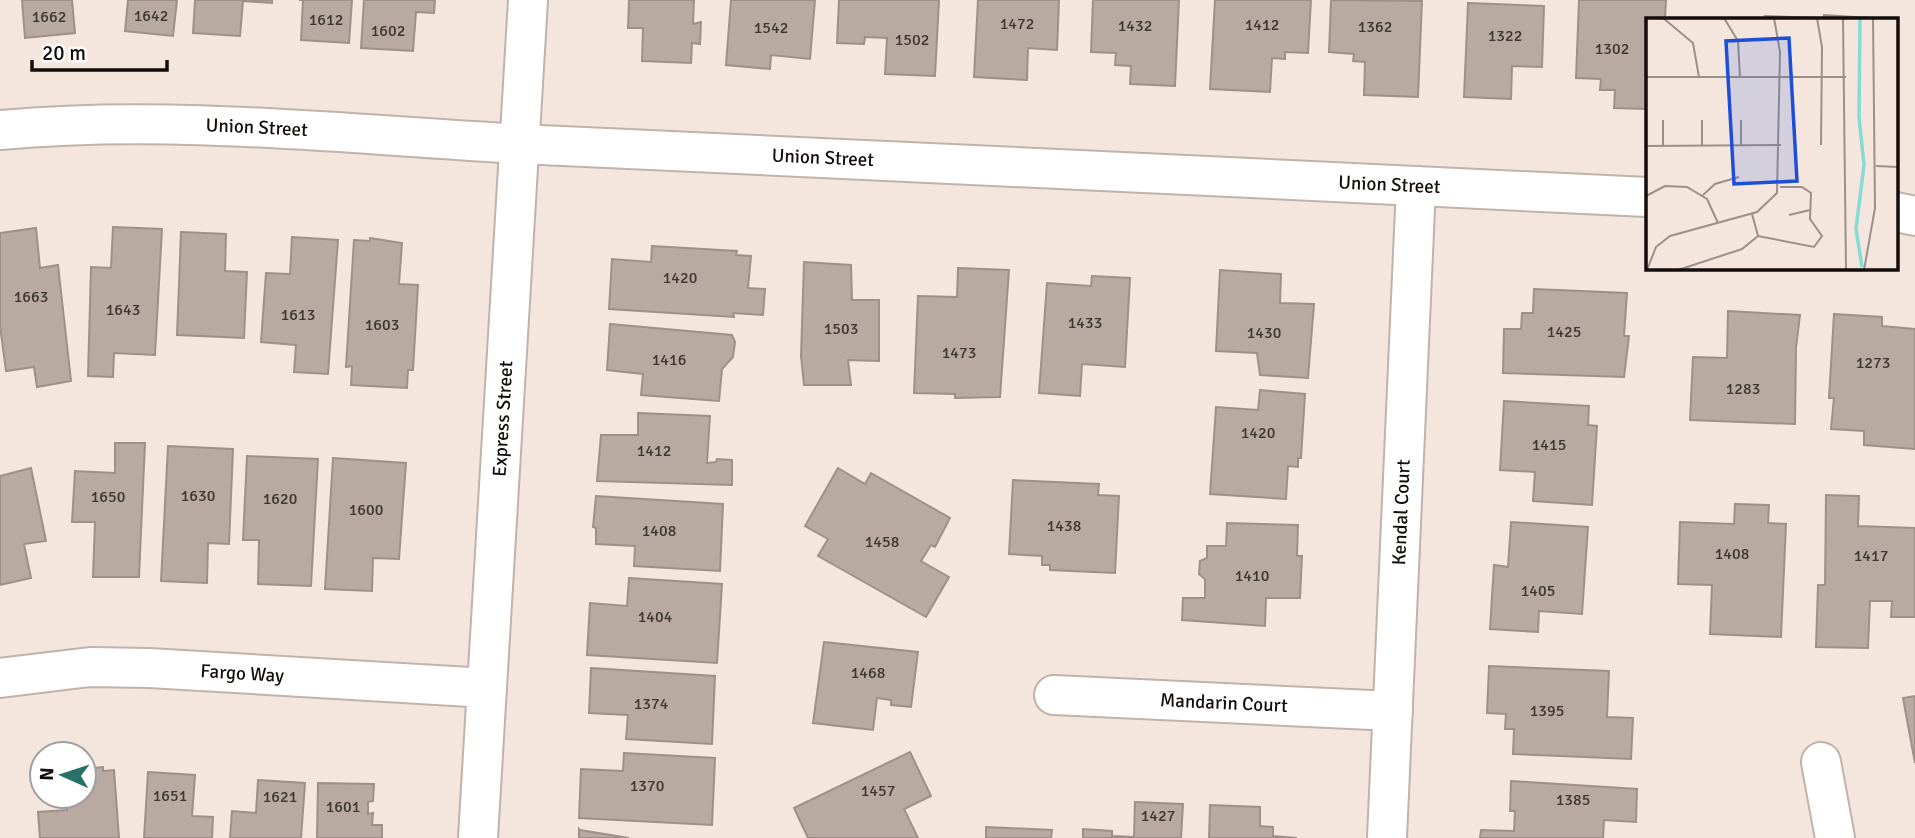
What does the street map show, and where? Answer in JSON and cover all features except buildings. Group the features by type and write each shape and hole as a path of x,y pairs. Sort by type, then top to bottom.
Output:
{"street":[{"name":"Express Street","path":"478,838 528,0"},
{"name":"Union Street","path":"0,130 78,123 181,124 519,144 1646,197"},
{"name":"Kendal Court","path":"1387,838 1416,186"},
{"name":"Fargo Way","path":"0,678 90,667 149,668 487,688"},
{"name":"Mandarin Court","path":"1054,695 1393,711"},
{"path":"1821,762 1835,838"}]}
